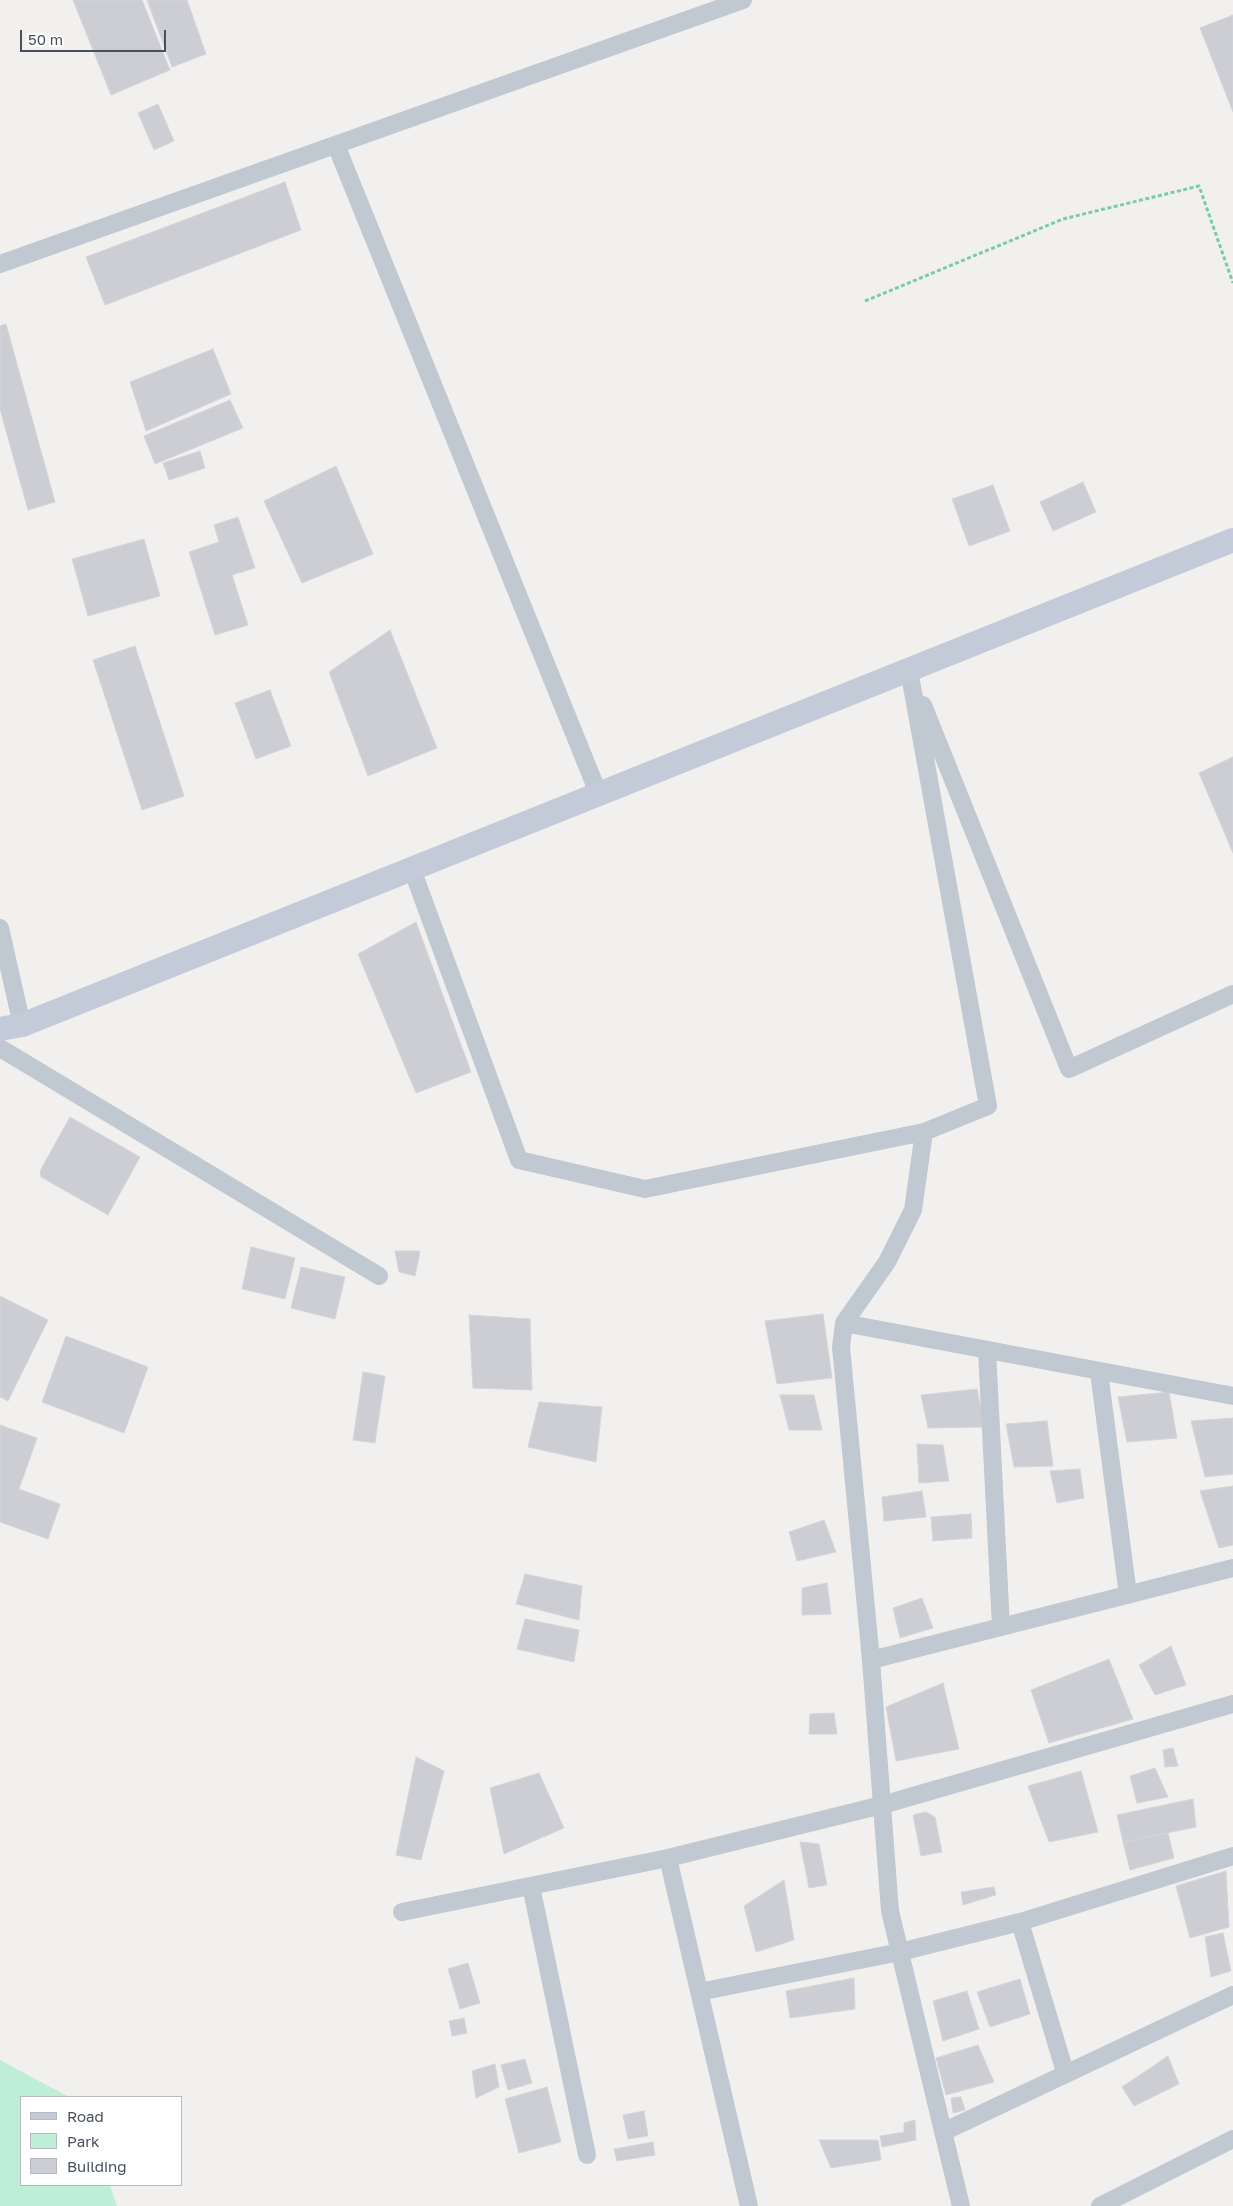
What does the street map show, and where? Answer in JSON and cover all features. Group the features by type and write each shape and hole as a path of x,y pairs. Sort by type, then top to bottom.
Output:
{"main road":[{"path":"11,1027 412,870 1233,540"}],"street":[{"path":"0,264 743,0"},
{"path":"336,145 599,795"},
{"path":"909,670 1068,1069 1233,994"},
{"path":"412,870 519,1160 644,1189 924,1132 988,1106 909,670"},
{"path":"0,928 11,1027"},
{"path":"0,1048 379,1276"},
{"path":"924,1132 913,1210 888,1262 844,1323 841,1347 871,1660 890,1911 961,2206"},
{"path":"844,1323 1233,1396"},
{"path":"987,1351 1001,1627"},
{"path":"1099,1372 1128,1595"},
{"path":"871,1660 1233,1568"},
{"path":"402,1912 668,1858 882,1805 1233,1704"},
{"path":"699,1992 900,1952 1020,1922 1233,1856"},
{"path":"668,1858 750,2206"},
{"path":"531,1886 587,2154"},
{"path":"1020,1922 1066,2072"},
{"path":"943,2132 1054,2080 1066,2072 1233,1995"},
{"path":"1100,2206 1233,2140"}],"path":[{"path":"865,301 1064,219 1199,186 1233,283"}],"green space":[{"path":"0,2060 67,2096 20,2096 20,2186 110,2186 117,2206 0,2206"}],"building":[{"path":"73,0 142,0 170,70 111,95"},
{"path":"147,0 187,0 206,54 172,67"},
{"path":"1233,15 1233,112 1200,28"},
{"path":"158,104 174,141 154,150 138,113"},
{"path":"285,182 301,230 105,305 86,257"},
{"path":"6,324 55,502 28,510 0,409 0,326"},
{"path":"213,349 231,394 146,431 130,382"},
{"path":"230,400 243,428 155,464 144,436"},
{"path":"200,451 205,468 169,480 163,463"},
{"path":"336,466 373,554 302,583 264,501"},
{"path":"1083,482 1096,512 1053,531 1040,502"},
{"path":"993,485 1010,531 969,546 952,499"},
{"path":"238,517 255,568 232,575 248,625 215,635 189,552 219,542 214,525"},
{"path":"144,539 160,596 88,616 72,559"},
{"path":"390,630 437,748 368,776 329,672"},
{"path":"135,646 184,796 142,810 93,660"},
{"path":"270,690 291,746 256,759 235,703"},
{"path":"1233,757 1233,853 1199,773"},
{"path":"416,922 471,1072 416,1093 358,954"},
{"path":"70,1117 140,1157 108,1215 41,1177 40,1171"},
{"path":"251,1247 295,1258 285,1299 242,1289"},
{"path":"395,1251 420,1251 415,1276 399,1272"},
{"path":"301,1267 345,1277 335,1319 291,1308"},
{"path":"0,1296 48,1320 8,1401 0,1397"},
{"path":"823,1314 832,1378 777,1384 765,1321"},
{"path":"469,1315 530,1319 532,1390 473,1388"},
{"path":"66,1336 148,1367 124,1433 42,1402"},
{"path":"363,1372 385,1376 375,1443 353,1440"},
{"path":"977,1389 985,1427 928,1428 921,1395"},
{"path":"1169,1392 1177,1438 1127,1442 1118,1397"},
{"path":"780,1395 814,1395 822,1430 789,1430"},
{"path":"539,1402 602,1407 596,1462 528,1447"},
{"path":"1233,1418 1233,1474 1205,1477 1191,1421"},
{"path":"1047,1421 1053,1466 1014,1467 1006,1424"},
{"path":"0,1425 37,1438 19,1489 60,1504 48,1539 0,1522"},
{"path":"917,1444 943,1445 949,1481 919,1483"},
{"path":"1080,1469 1084,1498 1057,1503 1050,1471"},
{"path":"1233,1486 1233,1545 1219,1548 1200,1491"},
{"path":"922,1491 926,1517 884,1521 882,1497"},
{"path":"971,1514 972,1538 933,1541 931,1517"},
{"path":"824,1520 836,1552 797,1561 789,1532"},
{"path":"525,1574 582,1586 579,1620 516,1604"},
{"path":"827,1583 831,1614 802,1615 802,1588"},
{"path":"922,1598 933,1628 900,1638 893,1608"},
{"path":"525,1619 579,1630 574,1662 517,1649"},
{"path":"1171,1646 1186,1685 1155,1695 1139,1665"},
{"path":"1109,1659 1133,1719 1049,1743 1031,1690"},
{"path":"943,1683 959,1749 896,1761 886,1707"},
{"path":"834,1713 837,1734 809,1734 810,1714"},
{"path":"1173,1748 1178,1766 1165,1767 1163,1750"},
{"path":"416,1757 444,1771 421,1860 396,1855"},
{"path":"1155,1768 1168,1797 1137,1803 1130,1776"},
{"path":"1081,1771 1098,1832 1049,1842 1028,1786"},
{"path":"539,1773 564,1828 504,1854 490,1788"},
{"path":"1193,1799 1196,1827 1123,1842 1117,1815"},
{"path":"926,1812 935,1817 942,1852 921,1856 913,1815"},
{"path":"1168,1833 1174,1858 1130,1870 1123,1842"},
{"path":"800,1842 819,1844 827,1885 809,1888"},
{"path":"1226,1871 1229,1927 1190,1938 1176,1886"},
{"path":"784,1880 794,1940 756,1952 744,1906"},
{"path":"994,1887 996,1895 963,1905 961,1892"},
{"path":"1223,1933 1231,1971 1211,1977 1205,1937"},
{"path":"468,1963 480,2003 460,2009 448,1969"},
{"path":"854,1978 855,2009 790,2018 786,1991"},
{"path":"1020,1979 1030,2014 990,2027 977,1992"},
{"path":"967,1991 979,2029 943,2041 933,2001"},
{"path":"464,2018 467,2033 452,2036 449,2021"},
{"path":"978,2045 994,2082 946,2095 936,2058"},
{"path":"1168,2056 1179,2084 1134,2106 1122,2087"},
{"path":"525,2059 532,2083 508,2090 501,2065"},
{"path":"495,2064 499,2087 476,2098 472,2071"},
{"path":"547,2087 561,2142 519,2153 505,2099"},
{"path":"961,2097 965,2110 953,2113 951,2098"},
{"path":"644,2111 648,2136 628,2139 623,2115"},
{"path":"915,2120 916,2140 882,2147 880,2136 904,2132 904,2123"},
{"path":"819,2140 878,2140 881,2160 831,2168"},
{"path":"653,2142 655,2155 617,2161 614,2149"}]}
